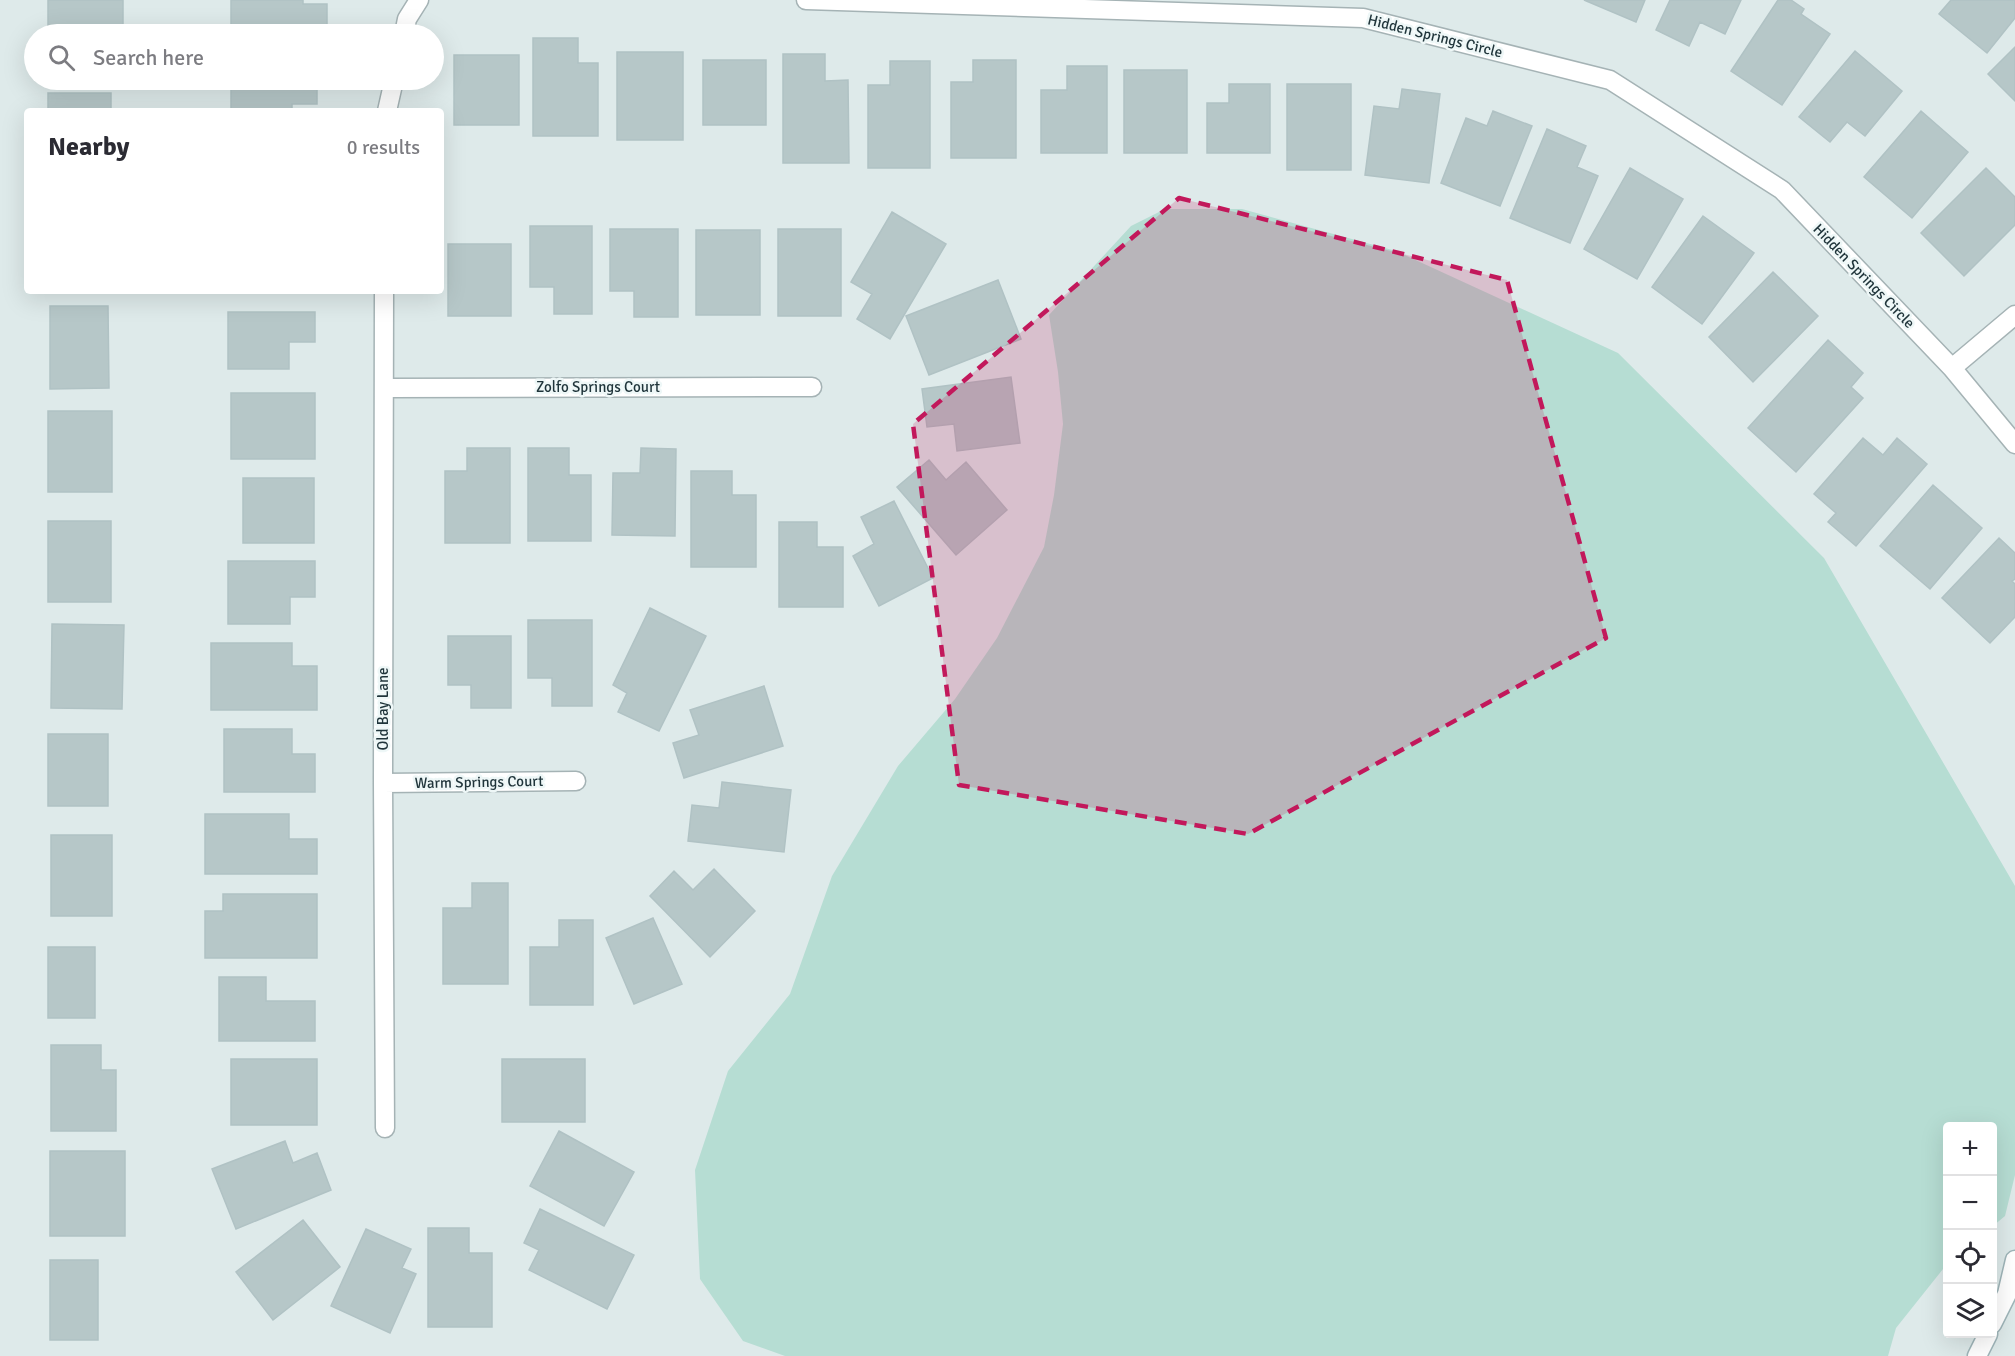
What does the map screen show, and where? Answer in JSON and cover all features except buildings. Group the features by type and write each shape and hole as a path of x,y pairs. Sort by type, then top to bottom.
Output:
{"street":[{"path":"406,24 419,0"},
{"name":"Hidden Springs Circle","path":"806,0 1363,18 1610,80 1782,190 1952,368 2015,444"},
{"path":"388,108 392,90"},
{"name":"Old Bay Lane","path":"384,294 385,1128"},
{"path":"1952,368 2015,315"},
{"name":"Zolfo Springs Court","path":"385,388 812,387"},
{"name":"Warm Springs Court","path":"383,783 576,781"},
{"path":"1997,1314 2007,1294 2015,1260"},
{"path":"1977,1356 1986,1338"}],"highlighted area":[{"path":"1179,198 1507,280 1606,638 1248,834 959,785 913,424"}],"green space":[{"path":"1165,209 1242,209 1396,251 1618,353 1824,558 2015,886 2015,1175 2005,1216 1997,1223 1997,1122 1943,1122 1943,1269 1896,1328 1888,1356 785,1356 743,1341 700,1279 695,1170 728,1071 790,994 832,876 898,766 955,699 997,638 1044,547 1054,495 1063,424 1049,315 1131,226"}]}
